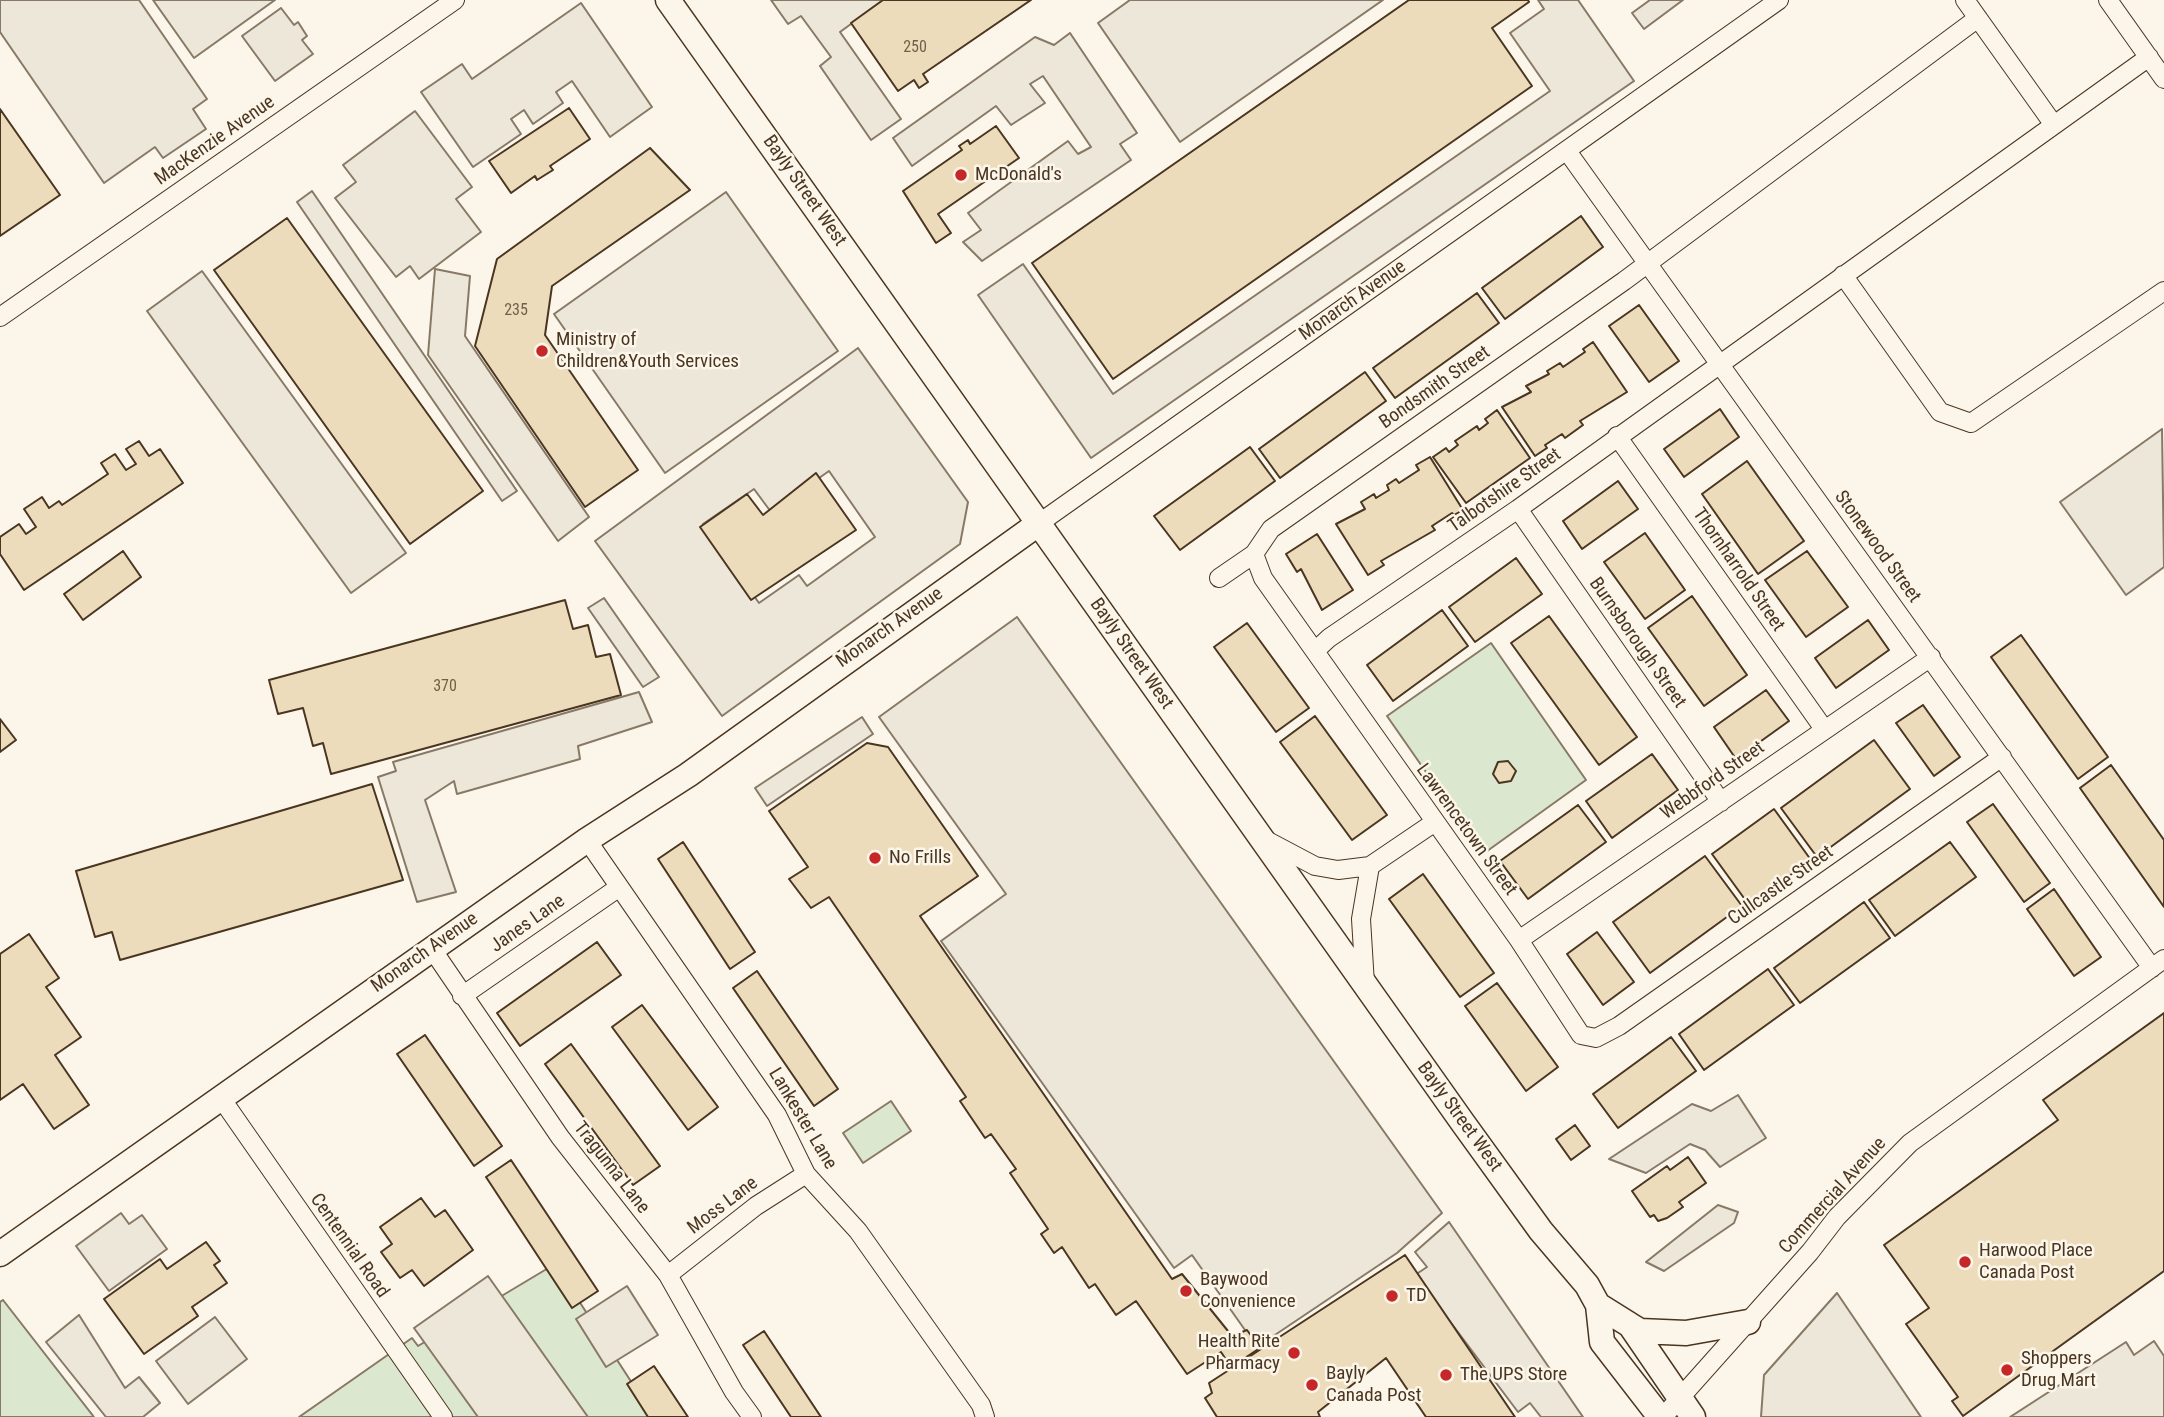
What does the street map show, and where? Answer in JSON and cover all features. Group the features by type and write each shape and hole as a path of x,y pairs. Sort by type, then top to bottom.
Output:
{"main road":[{"name":"Bayly Street West","path":"668,0 1477,1143 1598,1305 1630,1325 1693,1417"},
{"name":"Monarch Avenue","path":"0,1254 587,840 688,775 1038,524"},
{"path":"1598,1305 1602,1342 1661,1417"},
{"path":"1630,1325 1640,1331 1686,1333 1748,1322"}],"street":[{"name":"MacKenzie Avenue","path":"0,317 455,0"},
{"name":"Monarch Avenue","path":"1038,524 1779,0"},
{"path":"1965,0 2054,125"},
{"path":"2108,0 2164,79"},
{"name":"Bondsmith Street","path":"1219,578 1254,554 1271,528 1647,264 1978,18"},
{"name":"Talbotshire Street","path":"1315,651 1329,638 1518,509 2149,57"},
{"name":"Stonewood Street","path":"1567,151 2002,757 2158,964"},
{"path":"1843,275 1940,412 1971,423 2164,291"},
{"name":"Thornharrold Street","path":"1617,436 1824,729"},
{"name":"Burnsborough Street","path":"1518,509 1721,802"},
{"path":"1254,554 1263,578 1315,651"},
{"name":"Lawrencetown Street","path":"1315,651 1519,940 1581,1035"},
{"name":"Webbford Street","path":"1519,940 1931,657"},
{"name":"Cullcastle Street","path":"1581,1035 1596,1038 1619,1026 2002,757"},
{"path":"1262,838 1315,866 1338,870 1370,866 1435,822"},
{"name":"Lankester Lane","path":"587,840 777,1115 806,1174 858,1231 981,1405 985,1417"},
{"path":"1365,985 1361,919 1370,866"},
{"name":"Janes Lane","path":"462,996 618,888"},
{"name":"Tragunna Lane","path":"432,949 560,1137 668,1275 752,1417"},
{"name":"Commercial Avenue","path":"1661,1417 1748,1322 1837,1217 1910,1143 2158,964"},
{"name":"Centennial Road","path":"221,1098 443,1417"},
{"name":"Moss Lane","path":"668,1275 756,1206 806,1174"}],"green space":[{"path":"1491,643 1586,780 1483,854 1387,716"},
{"path":"891,1101 911,1131 863,1163 843,1133"},
{"path":"555,1264 654,1417 299,1417 412,1338 418,1346"},
{"path":"3,1300 94,1417 0,1417 0,1302"}],"shaded area":[{"path":"0,0 139,0 207,99 193,109 206,129 163,158 155,147 104,183 0,32"},
{"path":"153,0 275,0 194,58"},
{"path":"771,0 884,0 840,32 901,119 871,140 820,66 831,57 801,16 788,24"},
{"path":"1130,0 1383,0 1180,142 1098,23"},
{"path":"1538,0 1578,0 1634,81 1091,458 978,295 1023,264 1113,394 1550,91 1510,33 1544,9"},
{"path":"1650,0 1683,0 1644,29 1632,13"},
{"path":"581,3 652,107 610,137 572,81 556,92 563,103 533,124 524,110 511,119 521,134 473,167 421,92 462,64 472,79"},
{"path":"281,8 294,25 298,22 307,36 302,40 313,54 275,81 242,36"},
{"path":"1070,33 1137,133 1120,144 1131,160 982,261 963,242 981,230 968,213 1068,141 1078,154 1091,147 1043,76 1030,84 1045,103 1011,125 996,106 912,166 893,138 1035,37 1054,45"},
{"path":"415,111 472,187 456,199 481,232 419,279 410,266 396,277 335,198 356,182 343,165"},
{"path":"312,191 517,491 502,501 297,202"},
{"path":"726,192 838,351 665,473 554,314"},
{"path":"435,269 470,276 465,336 589,517 558,541 428,355"},
{"path":"202,271 406,553 351,593 147,311"},
{"path":"858,348 968,502 960,544 722,716 595,541","holes":["829,471 875,537 807,586 799,575 759,603 703,524 754,489 771,512"]},
{"path":"2162,429 2164,567 2126,595 2060,502"},
{"path":"604,598 659,677 643,687 588,608"},
{"path":"1017,617 1442,1213 1397,1253 1257,1347 1192,1255 1174,1268 941,941 1006,894 879,717"},
{"path":"639,692 652,722 578,746 580,759 457,794 454,781 425,800 456,892 417,902 378,777 396,771 393,762"},
{"path":"862,717 873,734 767,806 755,788"},
{"path":"1738,1095 1766,1138 1720,1167 1705,1150 1690,1144 1646,1173 1609,1159 1692,1104 1711,1111"},
{"path":"1718,1205 1738,1212 1734,1223 1664,1271 1646,1262"},
{"path":"121,1213 129,1224 142,1215 167,1249 109,1291 76,1246"},
{"path":"1449,1222 1583,1417 1541,1417 1530,1403 1518,1412 1415,1275 1427,1267 1415,1252"},
{"path":"488,1276 588,1417 478,1417 414,1328"},
{"path":"627,1286 658,1335 606,1367 576,1319"},
{"path":"1837,1293 1921,1417 1761,1417 1764,1375"},
{"path":"79,1315 125,1388 139,1377 160,1403 143,1417 106,1417 46,1342"},
{"path":"215,1317 247,1359 188,1404 156,1361"},
{"path":"2154,1341 2164,1356 2164,1417 2010,1417 2126,1342 2134,1355"}],"building":[{"path":"883,0 1031,0 923,74 928,82 919,88 914,80 898,91 851,23"},
{"path":"1409,0 1528,0 1529,2 1492,28 1532,86 1113,379 1032,263"},
{"path":"569,108 590,139 550,166 553,170 537,180 535,176 511,193 489,161"},
{"path":"0,109 60,195 0,236"},
{"name":"McDonald's","path":"996,126 1019,158 938,214 951,233 936,243 903,191 962,150 959,146 968,140 970,144"},
{"path":"650,148 690,190 552,286 545,335 638,470 585,507 475,346 497,259"},
{"path":"1581,216 1603,247 1505,319 1482,288"},
{"path":"287,218 483,491 410,544 214,270"},
{"path":"1477,293 1499,323 1395,398 1373,368"},
{"path":"1639,305 1679,361 1649,382 1609,326"},
{"path":"1593,342 1627,392 1580,421 1583,425 1565,438 1562,434 1545,445 1547,448 1535,456 1502,407 1531,392 1526,386 1549,374 1547,371 1560,363 1563,367 1585,352 1583,349"},
{"path":"1365,372 1386,401 1280,478 1259,449"},
{"path":"1720,409 1739,437 1684,477 1664,449"},
{"path":"1497,410 1530,458 1466,503 1433,457 1446,448 1449,452 1458,445 1455,441 1477,426 1479,430 1488,423 1485,419"},
{"path":"139,441 149,456 160,449 183,483 24,590 0,554 0,537 19,524 26,534 36,527 24,509 42,497 49,508 59,501 62,505 108,474 101,463 115,454 126,470 136,464 126,449"},
{"path":"1250,447 1275,481 1180,550 1154,516"},
{"path":"1430,457 1463,510 1454,515 1452,513 1432,526 1435,530 1381,561 1384,565 1368,575 1336,524 1365,509 1361,502 1374,494 1376,498 1389,490 1387,485 1396,479 1399,483 1419,470 1416,465"},
{"path":"1747,461 1804,541 1758,574 1702,494"},
{"path":"816,473 856,530 751,600 700,527 747,494 763,515"},
{"path":"1618,481 1638,509 1582,549 1563,521"},
{"path":"1645,533 1685,590 1645,619 1604,562"},
{"path":"1317,534 1353,590 1322,610 1301,569 1297,572 1286,554"},
{"path":"123,551 141,577 83,620 64,594"},
{"path":"1807,551 1848,607 1806,637 1765,580"},
{"path":"1516,558 1542,594 1475,642 1449,607"},
{"path":"1692,596 1747,675 1704,706 1648,628"},
{"path":"565,600 573,629 588,625 596,657 610,654 621,695 331,774 323,743 313,746 303,708 278,714 269,680"},
{"path":"1442,610 1468,646 1393,701 1367,665"},
{"path":"1549,616 1637,737 1599,765 1511,643"},
{"path":"1868,620 1889,650 1836,688 1815,658"},
{"path":"1247,623 1309,708 1276,732 1214,647"},
{"path":"2021,635 2108,757 2078,779 1991,657"},
{"path":"1766,690 1789,721 1736,759 1714,727"},
{"path":"1923,705 1960,757 1934,776 1896,723"},
{"path":"1315,716 1387,815 1352,840 1280,742"},
{"path":"0,719 16,740 0,752"},
{"path":"1874,740 1910,789 1817,857 1781,808"},
{"path":"867,743 888,747 978,876 920,916 1172,1279 1182,1274 1232,1336 1247,1330 1260,1348 1231,1367 1221,1352 1187,1374 1136,1301 1116,1315 1095,1284 1089,1288 1062,1247 1054,1253 1041,1234 1048,1229 1010,1173 1016,1169 991,1134 985,1138 960,1101 966,1097 829,897 811,908 789,879 808,867 769,811"},
{"path":"1652,754 1678,790 1612,838 1586,801"},
{"path":"1508,761 1516,771 1511,781 1499,783 1493,774 1498,762"},
{"path":"2111,765 2164,840 2164,907 2080,788"},
{"path":"372,784 403,880 120,960 112,932 95,937 76,871"},
{"path":"1993,804 2050,883 2024,902 1967,822"},
{"path":"1578,805 1606,842 1528,899 1500,861"},
{"path":"1774,809 1811,860 1749,905 1712,854"},
{"path":"683,842 755,952 730,969 658,859"},
{"path":"1950,842 1976,877 1895,936 1869,900"},
{"path":"1705,856 1742,906 1650,973 1613,922"},
{"path":"1423,874 1494,973 1460,997 1389,899"},
{"path":"2054,889 2101,957 2074,976 2027,909"},
{"path":"1864,902 1890,938 1800,1003 1774,968"},
{"path":"1597,932 1634,982 1603,1005 1567,954"},
{"path":"29,934 59,978 46,987 81,1037 55,1055 89,1105 54,1129 23,1084 0,1100 0,954"},
{"path":"597,942 621,975 520,1046 497,1013"},
{"path":"1768,969 1794,1005 1704,1070 1679,1034"},
{"path":"757,971 838,1089 814,1106 733,988"},
{"path":"1497,983 1558,1067 1526,1091 1465,1006"},
{"path":"642,1005 718,1107 688,1130 612,1027"},
{"path":"2164,1013 2164,1271 1963,1416 1952,1401 1958,1397 1906,1324 1929,1308 1884,1245 2058,1120 2043,1100"},
{"path":"425,1035 502,1146 474,1166 397,1054"},
{"path":"1671,1037 1696,1071 1618,1128 1593,1094"},
{"path":"571,1044 660,1166 633,1185 545,1064"},
{"path":"1575,1125 1590,1146 1571,1160 1556,1139"},
{"path":"1688,1157 1706,1183 1679,1202 1683,1207 1667,1218 1658,1221 1654,1215 1650,1217 1632,1191 1667,1166 1670,1170"},
{"path":"511,1160 598,1291 572,1308 486,1177"},
{"path":"421,1198 435,1217 445,1210 473,1250 424,1286 412,1270 400,1278 381,1252 392,1244 380,1227"},
{"path":"206,1242 220,1261 214,1265 227,1283 192,1307 198,1316 144,1354 104,1299 160,1259 167,1269"},
{"path":"1405,1255 1515,1417 1426,1417 1386,1358 1318,1412 1320,1417 1217,1417 1205,1398 1212,1393 1209,1383"},
{"path":"764,1331 821,1417 791,1417 743,1345"},
{"path":"654,1366 688,1417 648,1417 627,1384"}],"place":[{"name":"McDonald's","path":"961,175"},
{"name":"Ministry of Children&Youth Services","path":"542,351"},
{"name":"No Frills","path":"875,858"},
{"name":"Harwood Place Canada Post","path":"1965,1262"},
{"name":"Baywood Convenience","path":"1186,1291"},
{"name":"TD","path":"1392,1296"},
{"name":"Health Rite Pharmacy","path":"1294,1353"},
{"name":"Shoppers Drug Mart","path":"2007,1370"},
{"name":"The UPS Store","path":"1446,1375"},
{"name":"Bayly Canada Post","path":"1312,1385"}]}
